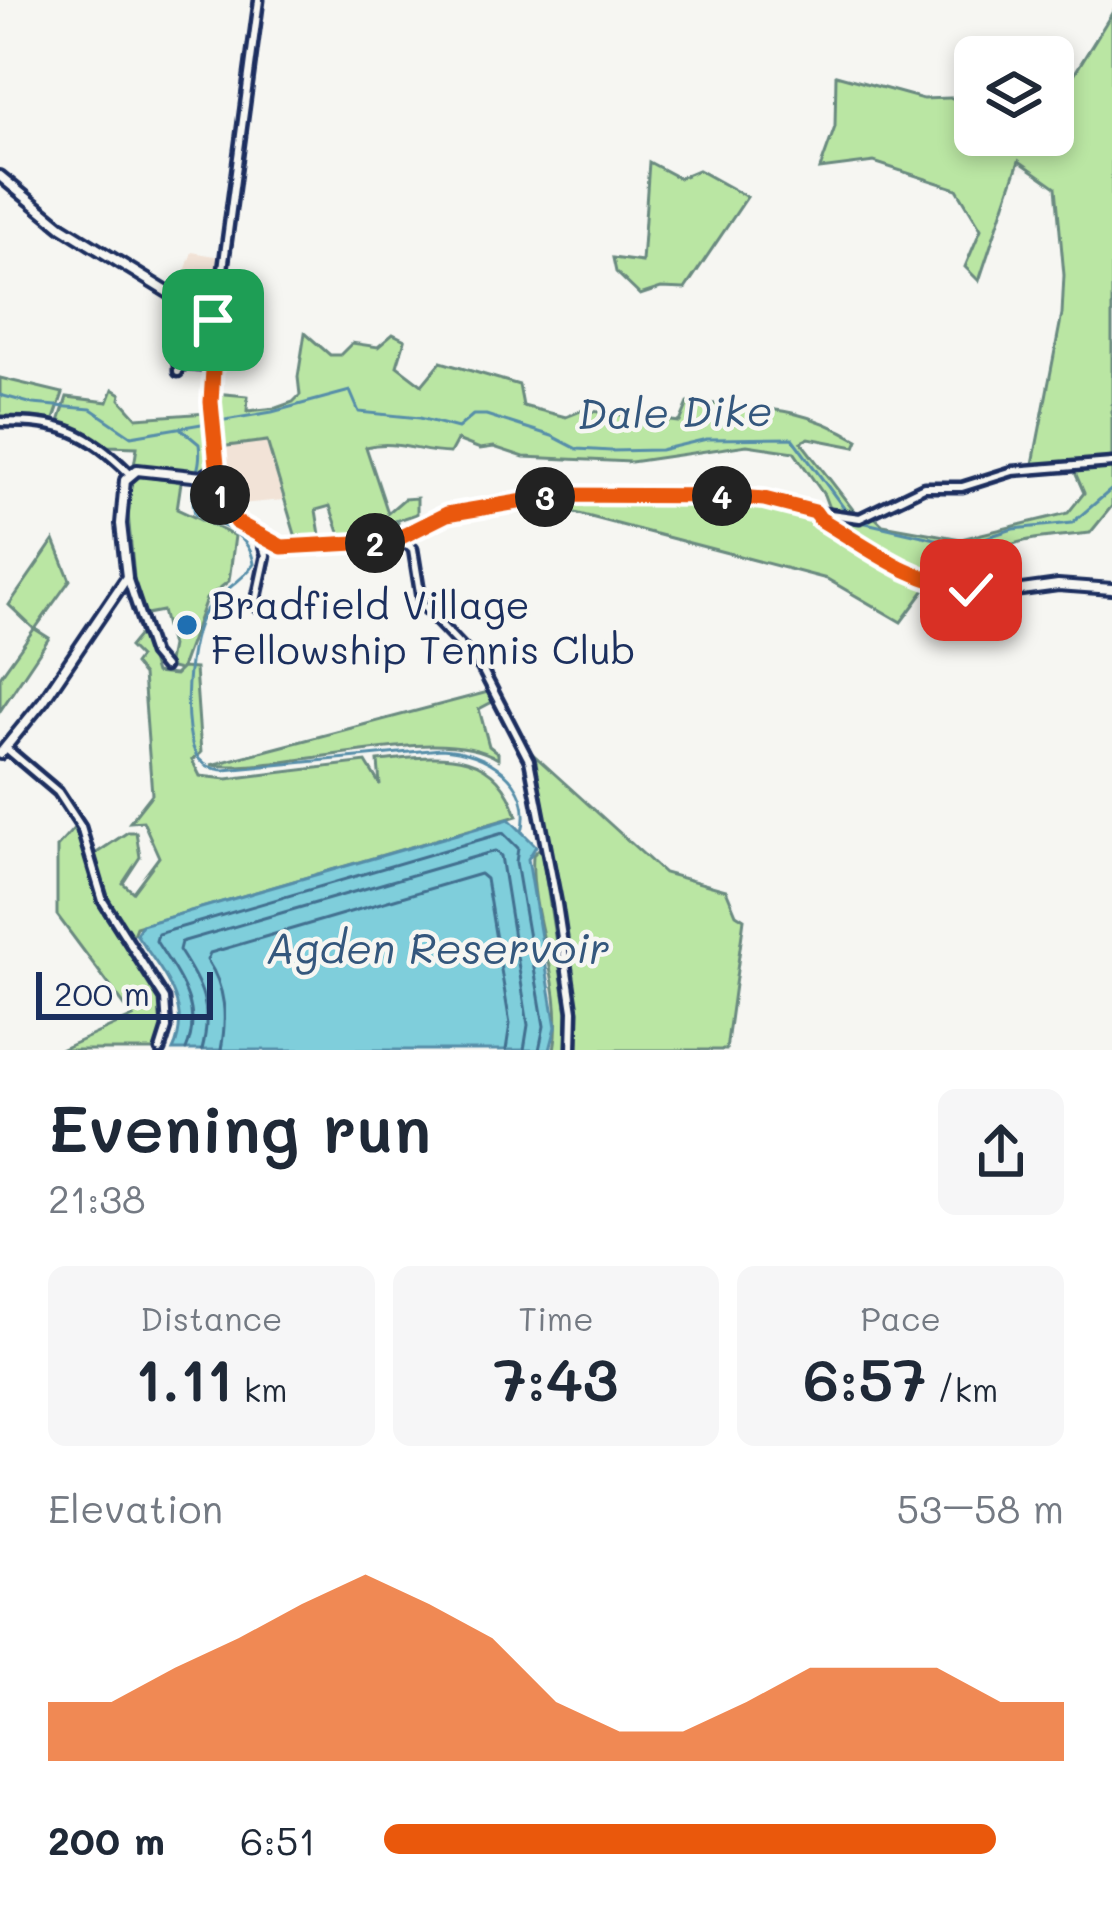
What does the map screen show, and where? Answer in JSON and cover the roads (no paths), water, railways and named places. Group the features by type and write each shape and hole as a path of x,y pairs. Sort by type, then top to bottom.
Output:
{"street":[{"path":"220,497 212,367 259,0"},
{"path":"0,176 62,227 216,322"},
{"path":"178,350 178,368 212,367"},
{"path":"0,422 73,429 130,474"},
{"path":"201,477 236,522 260,537 282,547 337,547 401,538 447,514 560,495 728,496 855,519 924,487 962,487 1013,471 1112,463"},
{"path":"164,667 153,654 127,577 123,486 130,474 146,470 201,477 216,468"},
{"path":"815,512 900,570 934,584 1000,593 1058,585 1112,589"},
{"path":"418,530 413,548 422,605 481,667 529,760 573,1011 572,1050"},
{"path":"255,606 266,555 260,537"},
{"path":"401,538 413,548"},
{"path":"266,555 282,547"},
{"path":"127,577 43,701 2,751 58,792 82,827 103,901 165,999 167,1028 160,1050"}],"water":[{"name":"Agden Reservoir","path":"509,819 536,846 528,859 556,1027 550,1050 173,1050 178,1034 177,1003 136,934 142,925"}],"waterway":[{"name":"Dale Dike","path":"0,395 33,404 91,409 131,436 272,412 350,391 359,412 420,418 458,428 473,415 486,415 577,449 660,450 707,439 792,438 849,515"},
{"path":"181,429 199,444 195,514 240,538 254,564 206,610 194,640 187,707 199,759 224,770 458,751 490,763 514,784 524,814 522,832"},
{"name":"Dale Dike","path":"857,521 962,545 1013,529 1072,523 1112,489"}],"place":[{"name":"Bradfield Village Fellowship Tennis Club","path":"187,625"}]}
